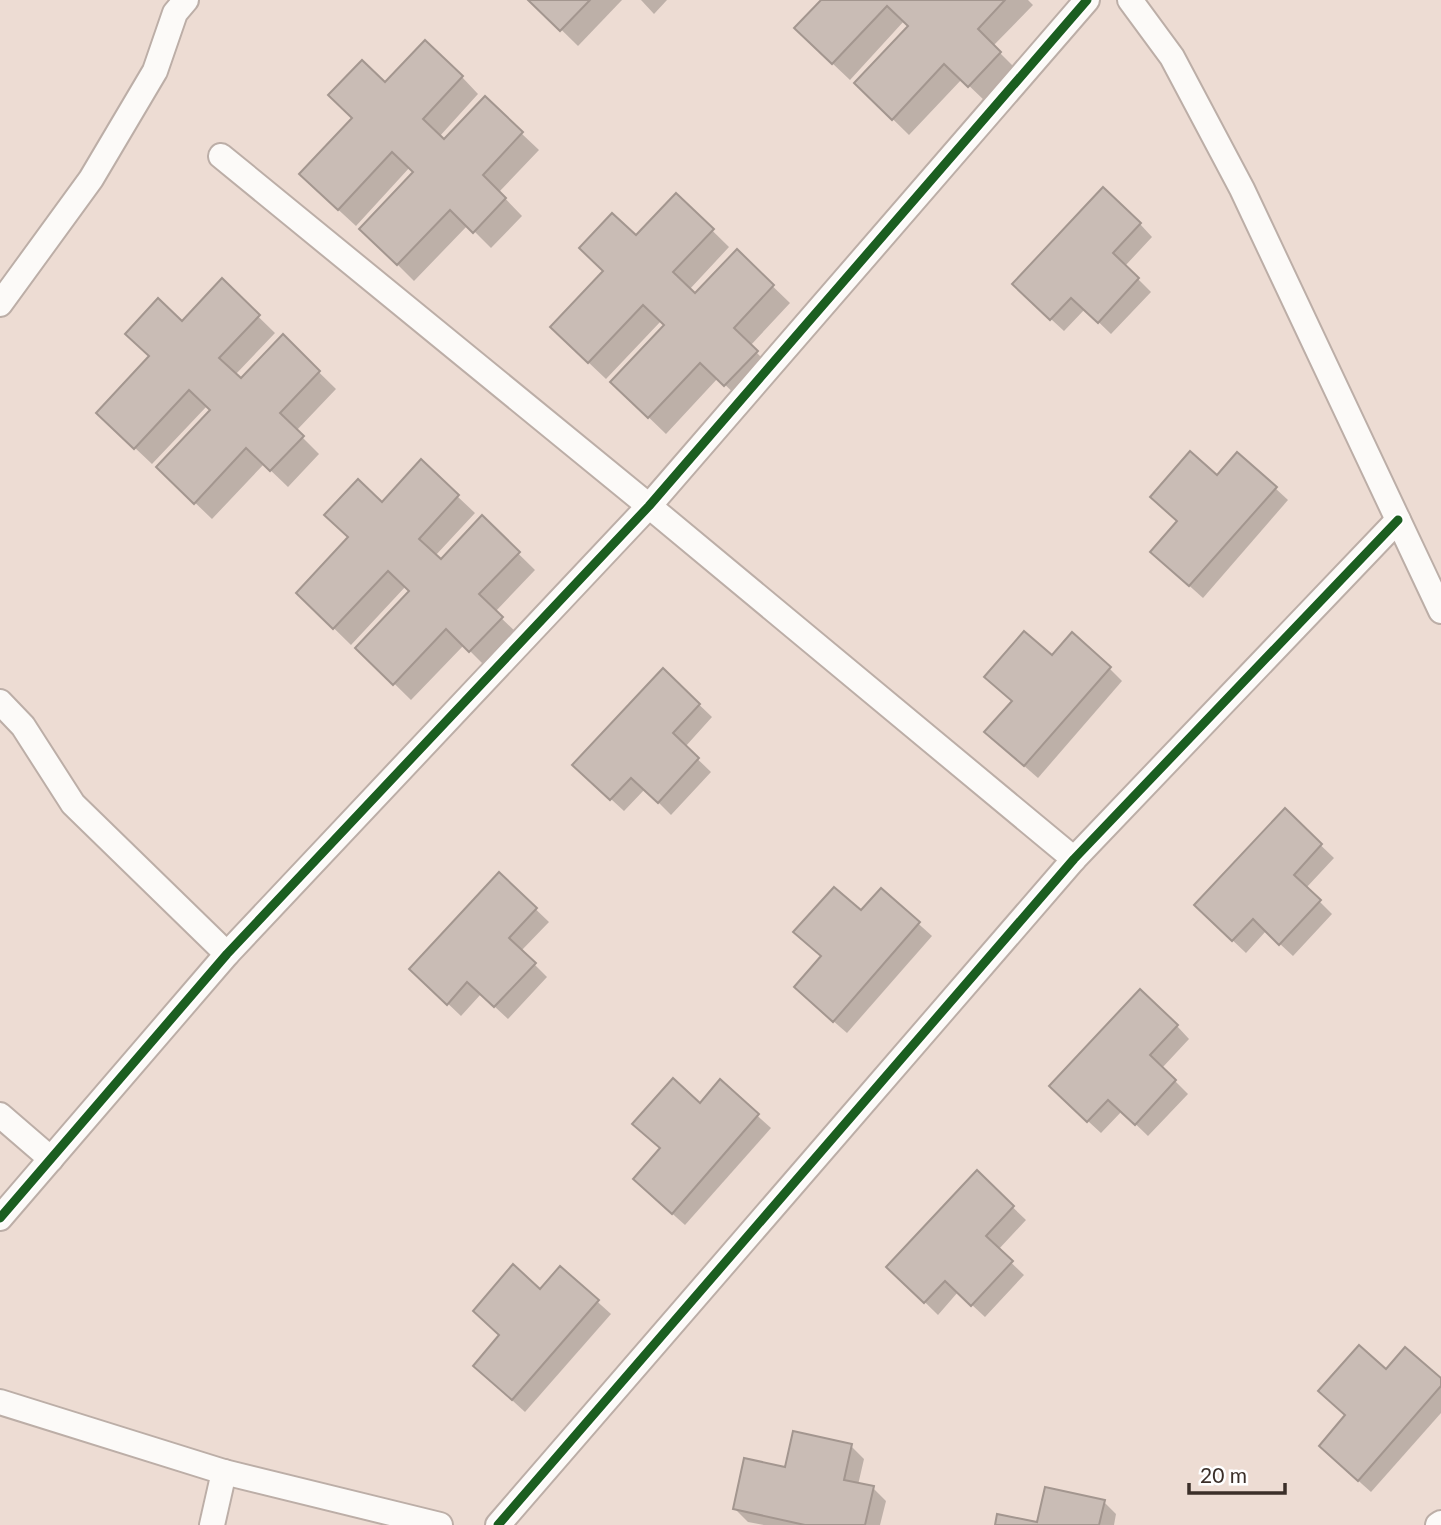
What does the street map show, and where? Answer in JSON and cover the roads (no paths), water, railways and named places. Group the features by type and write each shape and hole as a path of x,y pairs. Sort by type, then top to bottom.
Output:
{"street":[{"path":"0,304 91,179 155,71 175,13 186,0"},
{"path":"0,1218 227,954 649,506 1087,0"},
{"path":"1130,0 1172,57 1242,189 1441,611"},
{"path":"221,156 649,506 1074,859"},
{"path":"498,1525 1074,859 1398,520"},
{"path":"0,702 23,726 74,804 227,954"},
{"path":"0,1115 51,1158"},
{"path":"0,1402 224,1472 440,1525"},
{"path":"212,1525 224,1472"}]}
